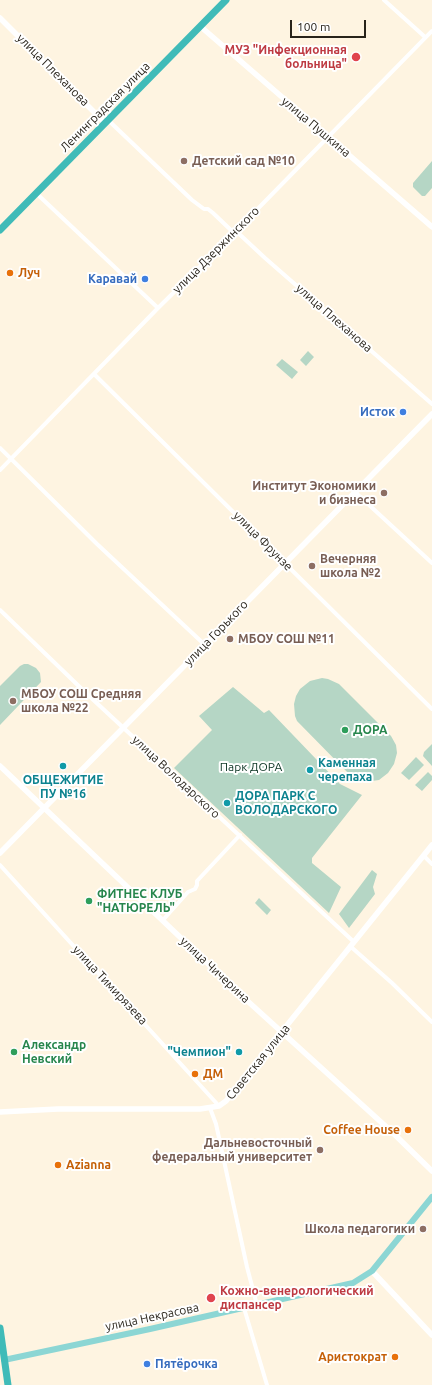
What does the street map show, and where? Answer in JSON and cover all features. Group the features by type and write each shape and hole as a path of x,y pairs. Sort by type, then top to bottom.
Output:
{"highway":[{"name":"Ленинградская улица","path":"0,230 226,0"},
{"path":"0,1328 8,1385"}],"main road":[{"name":"улица Плеханова","path":"0,18 107,121"},
{"name":"улица Пушкина","path":"200,26 245,67 432,227"},
{"name":"улица Горького","path":"0,853 45,809 285,562 432,414"},
{"name":"улица Чичерина","path":"0,766 242,996 392,1132 432,1171"},
{"name":"Советская улица","path":"0,1112 58,1109 210,1108 219,1106 226,1101 283,1032 432,845"},
{"name":"улица Некрасова","path":"4,1360 353,1283 372,1271 432,1197"},
{"path":"372,1271 432,1335"}],"street":[{"path":"384,0 425,38"},
{"name":"улица Дзержинского","path":"0,470 432,30"},
{"name":"улица Плеханова","path":"107,121 192,200 204,209 208,209 213,213 432,404"},
{"path":"36,193 158,308"},
{"name":"улица Фрунзе","path":"94,374 432,709"},
{"path":"0,448 97,544 205,645"},
{"path":"355,492 432,563"},
{"name":"улица Володарского","path":"0,610 86,694 240,835 432,1022"},
{"path":"163,920 188,892 195,889 197,881 240,835"},
{"path":"424,856 432,864"},
{"name":"улица Тимирязева","path":"0,865 219,1106"},
{"path":"210,1108 216,1124 247,1267 257,1305"},
{"path":"244,1308 267,1385"}],"green space":[{"path":"432,161 432,188 425,196 422,196 413,187 413,183"},
{"path":"308,351 314,357 306,366 300,360"},
{"path":"282,359 298,372 292,379 276,365"},
{"path":"28,664 36,668 40,673 41,682 0,725 0,686 20,666"},
{"name":"ДОРА","path":"322,678 339,684 391,736 396,745 397,753 394,764 388,773 379,780 365,782 352,777 297,721 294,704 300,689 310,681"},
{"name":"Парк ДОРА","path":"233,687 264,713 269,710 340,784 362,795 312,858 312,863 341,887 329,913 174,768 212,730 199,716"},
{"path":"432,744 432,766 423,756 424,752"},
{"path":"416,757 424,765 409,780 401,773"},
{"path":"428,772 432,776 432,780 422,791 415,785"},
{"path":"372,870 377,874 373,887 375,894 349,928 339,914"},
{"path":"259,898 271,910 267,915 255,903"}],"place":[{"name":"МУЗ \"Инфекционная больница\"","path":"356,57"},
{"name":"Детский сад №10","path":"184,161"},
{"name":"Луч","path":"10,273"},
{"name":"Каравай","path":"145,279"},
{"name":"Исток","path":"403,412"},
{"name":"Институт Экономики и бизнеса","path":"384,493"},
{"name":"Вечерняя школа №2","path":"312,566"},
{"name":"МБОУ СОШ №11","path":"230,639"},
{"name":"МБОУ СОШ Средняя школа №22","path":"13,701"},
{"name":"ДОРА","path":"345,730"},
{"name":"ОБЩЕЖИТИЕ ПУ №16","path":"63,766"},
{"name":"Каменная черепаха","path":"310,770"},
{"name":"ДОРА ПАРК С ВОЛОДАРСКОГО","path":"227,803"},
{"name":"ФИТНЕС КЛУБ \"НАТЮРЕЛЬ\"","path":"89,901"},
{"name":"Александр Невский","path":"14,1052"},
{"name":"\"Чемпион\"","path":"239,1052"},
{"name":"ДМ","path":"195,1074"},
{"name":"Coffee House","path":"408,1130"},
{"name":"Дальневосточный федеральный университет","path":"320,1150"},
{"name":"Azianna","path":"58,1165"},
{"name":"Школа педагогики","path":"423,1229"},
{"name":"Кожно-венерологический диспансер","path":"211,1298"},
{"name":"Аристократ","path":"395,1357"},
{"name":"Пятёрочка","path":"147,1364"}]}
